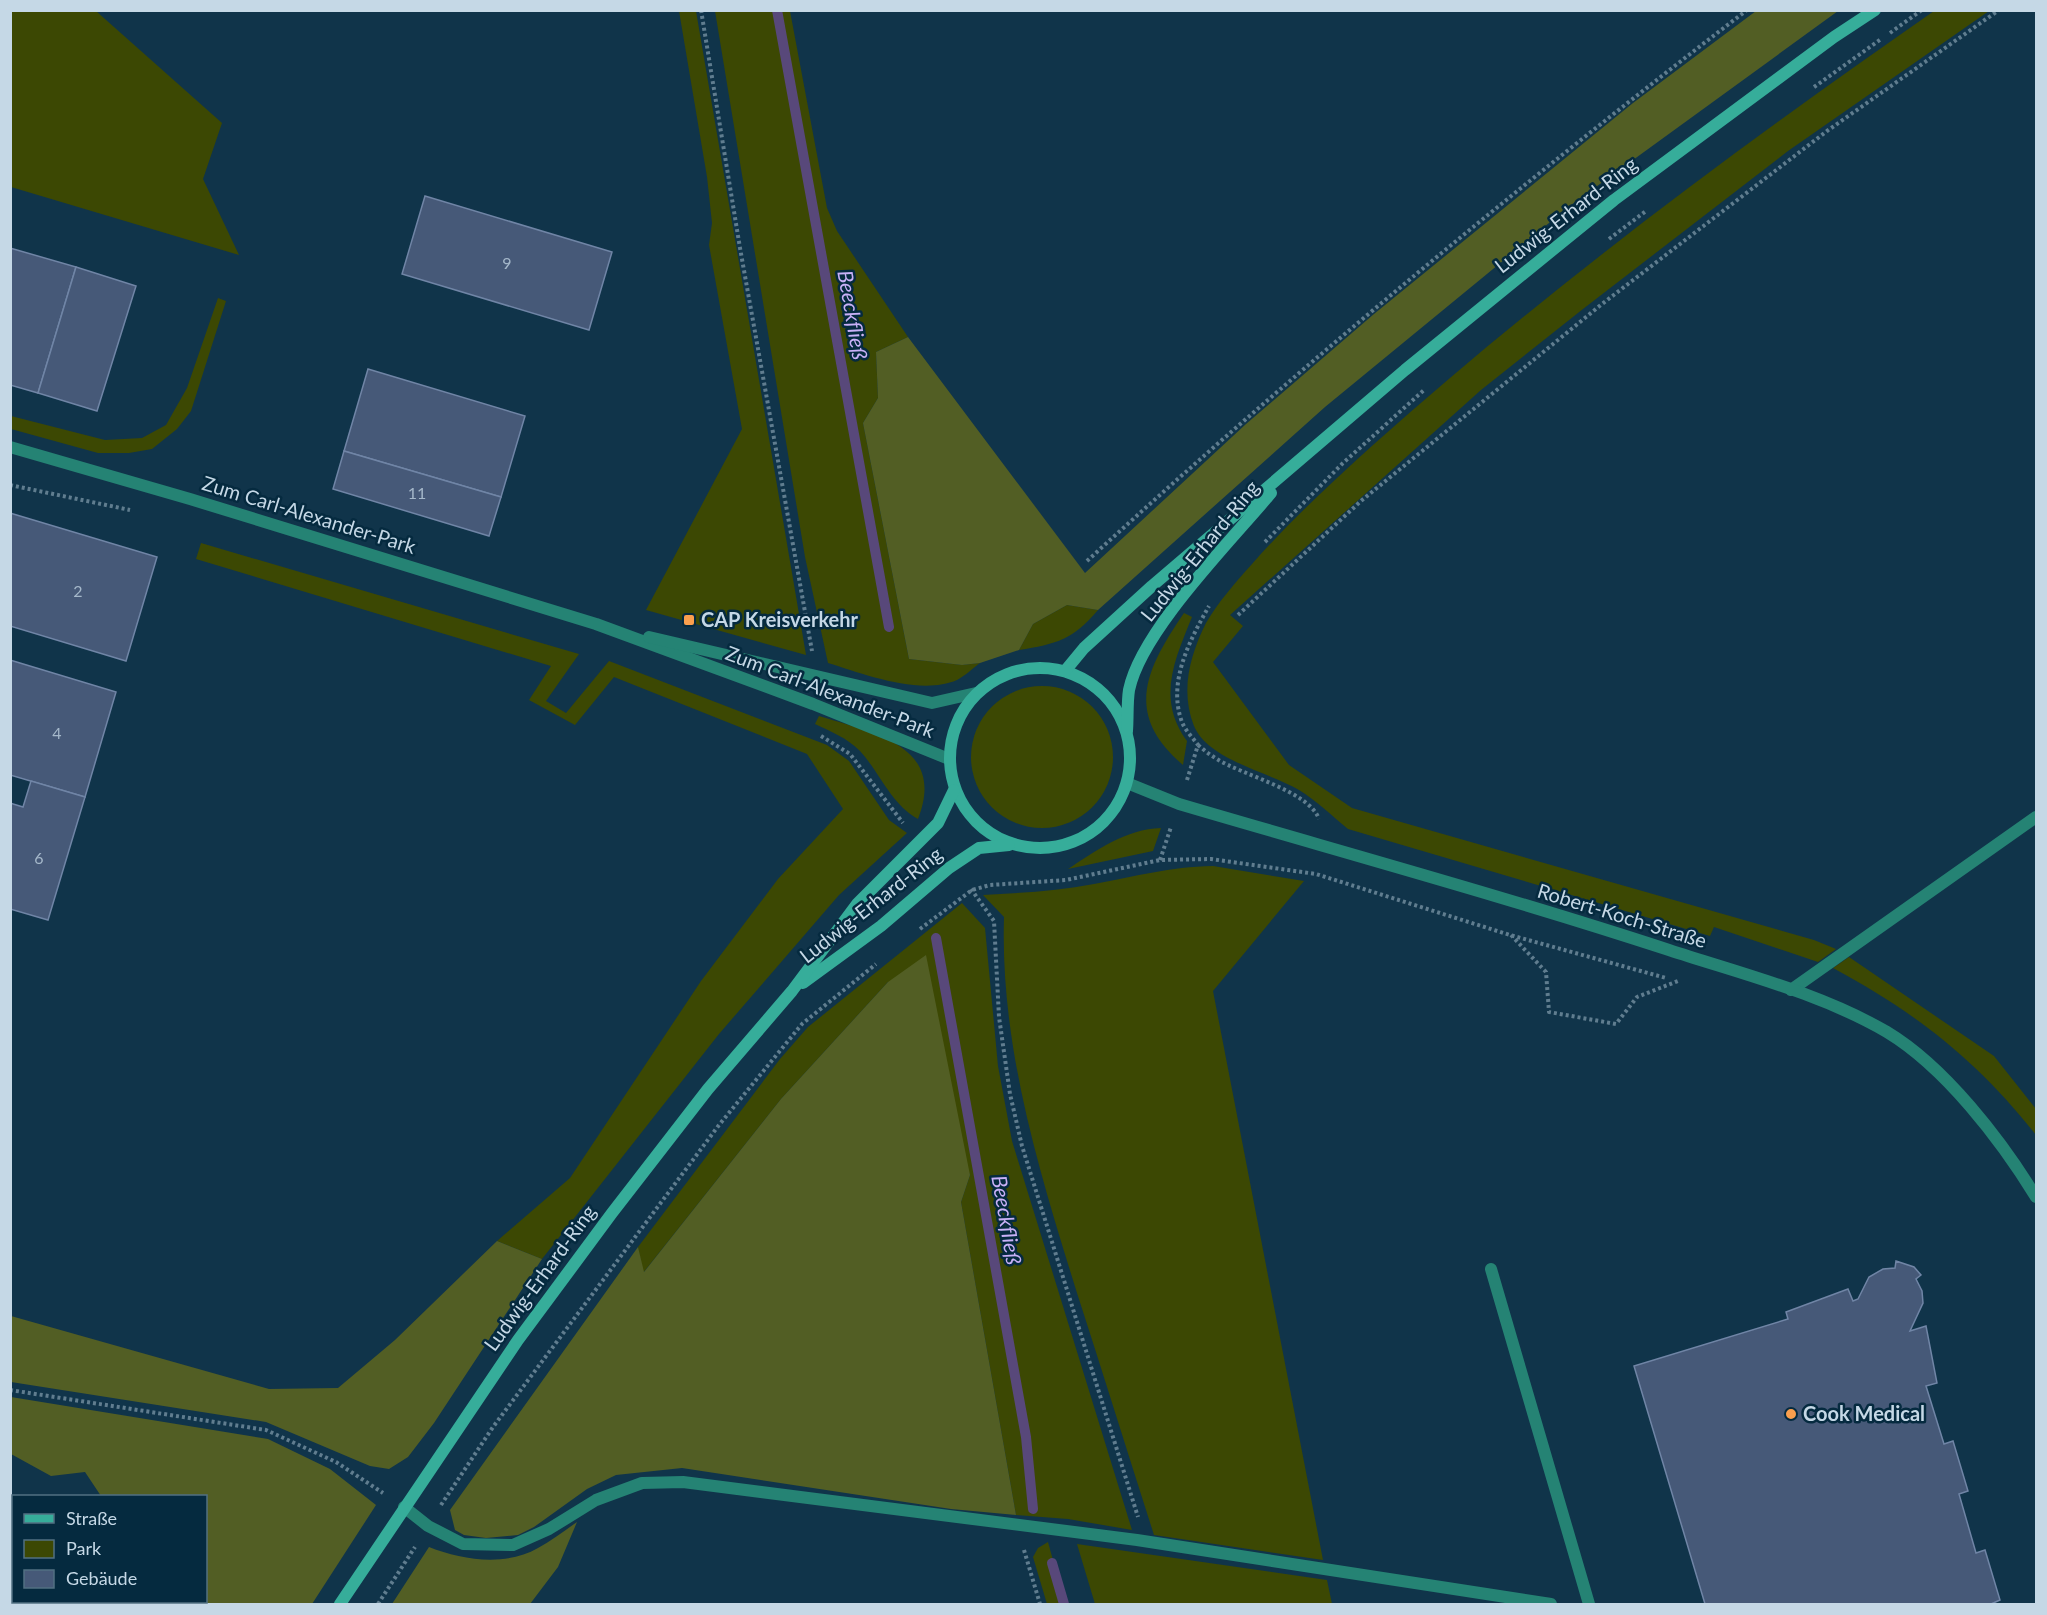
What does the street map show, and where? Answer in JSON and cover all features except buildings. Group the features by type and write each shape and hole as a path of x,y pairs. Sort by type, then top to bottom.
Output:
{"main road":[{"name":"Ludwig-Erhard-Ring","path":"1065,671 1084,648 1152,586 1405,370 1614,200 1834,37 1875,10"},
{"name":"Ludwig-Erhard-Ring","path":"1127,732 1129,690 1139,661 1172,611 1293,467"},
{"path":"1041,667 1065,671 1092,684 1114,705 1127,732 1131,758 1127,783 1114,810 1108,817 1094,831 1068,845 1039,849 1010,844 986,832 973,820 954,790 949,759 956,723 976,693 995,679 1017,670 1041,667"},
{"name":"Ludwig-Erhard-Ring","path":"340,1605 518,1340 612,1213 708,1089 792,991 857,904 938,823 954,790"},
{"name":"Ludwig-Erhard-Ring","path":"792,991 881,926 949,868 979,848 1010,844"}],"street":[{"name":"Zum Carl-Alexander-Park","path":"10,447 190,499 596,624 813,704 949,759"},
{"name":"Zum Carl-Alexander-Park","path":"596,624 932,703 976,693"},
{"name":"Robert-Koch-Straße","path":"1127,783 1179,804 1604,929 1821,1000 1888,1033 1939,1074 2007,1150 2037,1197"},
{"path":"1791,990 2037,817"},
{"path":"1491,1269 1590,1605"},
{"path":"404,1507 428,1526 463,1544 513,1545 549,1528 596,1500 642,1483 683,1482 1137,1540 1551,1605"}],"path":[{"path":"701,10 740,248 818,676"},
{"path":"1087,561 1218,441 1384,299 1581,138 1748,10"},
{"path":"1812,88 1922,10"},
{"path":"1238,615 1361,501 1602,304 1827,131 1999,10"},
{"path":"1603,244 1647,210"},
{"path":"1263,544 1342,464 1426,388"},
{"path":"10,485 134,511"},
{"path":"1212,602 1185,649 1178,693 1182,722 1198,745 1216,759 1286,791 1316,810 1329,848"},
{"path":"813,704 807,729 850,753 900,821 921,840"},
{"path":"1160,860 1198,745"},
{"path":"911,936 972,890 990,885 1066,880 1160,860 1211,859 1316,874 1510,935 1678,981 1688,981"},
{"path":"949,868 972,890 994,921 999,1017 1010,1094 1022,1146 1138,1519 1137,1540"},
{"path":"1510,935 1546,972 1549,1012 1616,1024 1637,998 1678,981"},
{"path":"378,1605 493,1427 719,1125 802,1024 884,957"},
{"path":"10,1390 266,1431 336,1462 404,1507"},
{"path":"1017,1526 1040,1605"}],"green space":[{"path":"10,11 96,11 222,123 203,179 239,255 11,187"},
{"path":"679,11 696,11 806,655 646,610 742,429 709,245 712,223 707,177"},
{"path":"715,11 790,11 827,208 837,231 908,337 876,352 878,398 863,423 909,659 962,665 980,663 957,680 926,686 909,685 828,663 805,557"},
{"path":"1756,11 1838,11 1571,205 1325,407 1098,610 1067,605 1033,624 1019,650 980,663 962,665 909,659 863,423 878,398 876,352 908,337 1085,573 1246,424 1374,314 1633,103"},
{"path":"1934,11 1989,11 1788,151 1481,390 1230,615 1243,626 1213,662 1289,765 1352,808 1814,940 1836,949 1818,962 1714,927 1710,936 1348,829 1299,790 1240,764 1212,748 1201,738 1190,713 1187,686 1191,660 1200,635 1228,592 1296,517 1357,459 1440,387 1577,274 1718,166"},
{"path":"218,298 226,301 191,411 177,429 152,449 129,453 98,453 11,429 11,416 105,440 142,438 166,425 187,388"},
{"path":"201,543 579,654 546,701 566,713 609,661 827,745 849,761 889,820 907,833 839,895 719,1034 542,1259 497,1241 570,1178 701,981 778,879 843,809 807,754 614,677 575,725 529,700 551,666 196,559"},
{"path":"1067,605 1098,610 1080,628 1063,639 1019,650 1033,624"},
{"path":"1184,613 1192,617 1175,664 1170,694 1172,710 1187,741 1183,765 1164,746 1152,728 1147,709 1147,691 1151,672 1159,653"},
{"path":"1042,686 1069,692 1092,707 1107,730 1113,757 1107,784 1092,807 1069,822 1042,828 1015,822 992,807 977,784 971,757 977,730 992,707 1015,692"},
{"path":"819,716 882,737 900,746 914,758 922,774 924,794 918,819 893,797 855,746 815,724"},
{"path":"1161,828 1153,851 1068,869 1124,836"},
{"path":"1213,866 1304,881 1213,991 1323,1560 1154,1535 1077,1293 1036,1154 1015,1060 1008,1013 1004,965 1004,917 983,895 1067,888 1167,870"},
{"path":"962,903 985,928 998,1066 1012,1141 1132,1530 1068,1519 1016,1515 961,1202 970,1175 888,982 781,1099 643,1273 638,1247 780,1059 808,1027"},
{"path":"926,955 970,1175 961,1202 1016,1515 951,1509 682,1468 616,1475 587,1489 534,1527 518,1535 486,1538 464,1535 455,1530 450,1510 638,1247 644,1272 781,1099 888,982"},
{"path":"1849,957 1994,1056 2036,1109 2036,1135 1991,1084 1943,1040 1891,1002 1833,968"},
{"path":"497,1241 542,1259 434,1423 408,1457 389,1469 370,1466 266,1422 11,1382 11,1316 269,1389 338,1388 395,1340"},
{"path":"11,1397 268,1439 330,1469 376,1505 312,1604 142,1604 207,1603 207,1495 100,1495 85,1472 51,1476 11,1454"},
{"path":"577,1522 558,1567 530,1604 392,1604 429,1547 469,1558 512,1558 538,1548"},
{"path":"1048,1542 1065,1604 1047,1604 1033,1557 1038,1548"},
{"path":"1077,1544 1327,1580 1332,1604 1095,1604"}],"waterway":[{"name":"Beeckfließ","path":"777,10 889,627"},
{"name":"Beeckfließ","path":"936,938 1026,1437 1033,1509"},
{"name":"Beeckfließ","path":"1052,1563 1064,1604"}],"place":[{"name":"CAP Kreisverkehr","path":"689,620"},
{"name":"Cook Medical","path":"1791,1414"}]}
